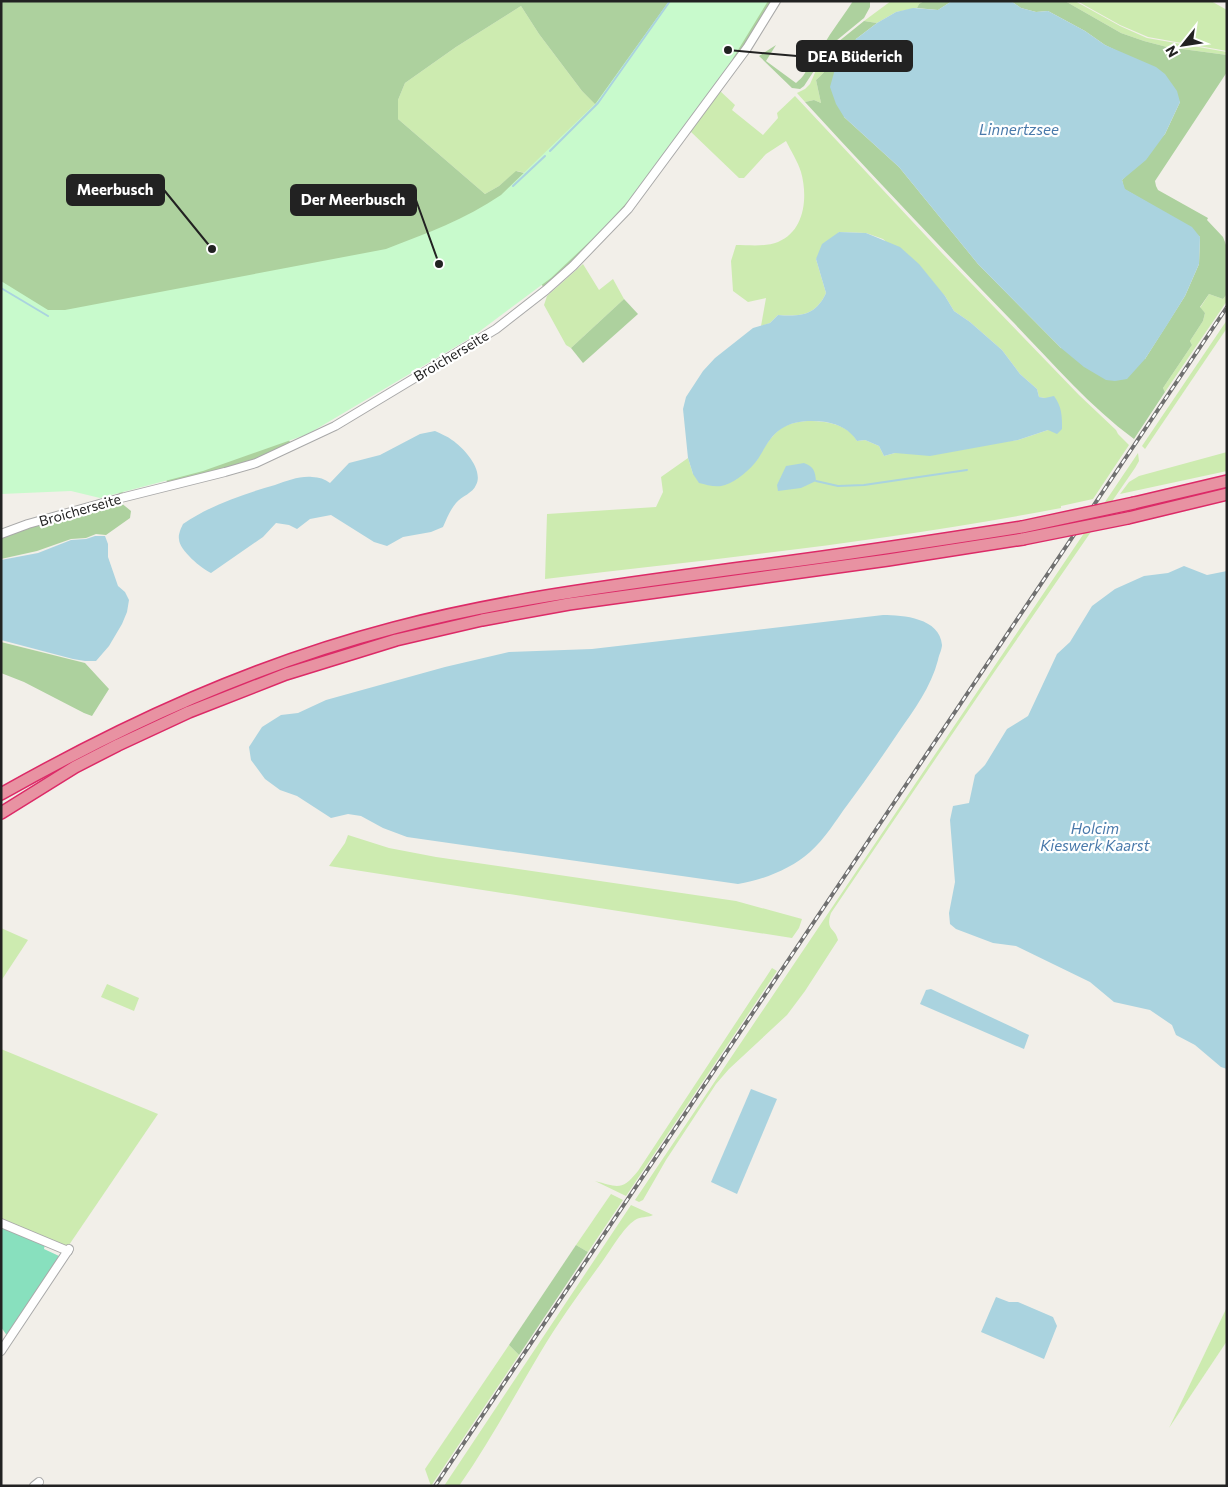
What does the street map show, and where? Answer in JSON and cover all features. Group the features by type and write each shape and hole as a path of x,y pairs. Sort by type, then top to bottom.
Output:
{"highway":[{"path":"1,794 77,752 156,713 212,689 321,649 394,628 479,608 567,592 887,549 1022,527 1227,481"},
{"path":"1,813 75,767 182,715 286,674 396,640 482,620 569,604 888,560 1023,539 1128,518 1227,494"}],"street":[{"name":"Broicherseite","path":"1,534 28,524 114,500 256,463 335,426 496,329 574,266 628,209 747,48 776,1"},
{"path":"1,1223 69,1250 1,1351"}],"green space":[{"path":"1,1 772,1 748,40 731,61 730,66 682,133 614,123 582,91 539,34 521,6 456,47 405,83 398,100 398,119 485,194 499,186 516,171 632,199 604,232 545,289 534,275 287,435 292,447 256,462 167,485 162,426 124,488 122,495 108,488 1,493"},
{"path":"669,1 768,1 724,73 638,190 602,230 551,278 472,337 308,434 203,471 100,498 71,491 1,494 1,281 48,310 65,310 386,249 430,232 460,219 501,195 596,103"},
{"path":"853,1 870,1 870,7 864,18 831,45 804,86 800,89 792,88 759,56 776,45 766,61 796,83 804,74 811,61 818,56"},
{"path":"891,1 924,1 917,8 896,12 877,23 864,21"},
{"path":"924,1 952,1 938,10 917,8"},
{"path":"1011,1 1065,1 1121,33 1144,41 1167,47 1227,55 1227,72 1155,181 1158,190 1208,218 1207,220 1223,237 1227,248 1227,294 1223,299 1209,294 1200,307 1205,313 1203,321 1190,341 1192,345 1163,388 1165,392 1134,439 1101,412 1070,382 907,212 805,102 814,100 821,103 816,80 829,65 833,46 864,21 877,23 856,39 844,117 899,167 978,264 1061,348 1145,359 1185,296 1199,264 1200,237 1174,218 1124,189 1122,180 1165,134 1180,102 1123,54 1105,45 1085,31 1048,11 1036,12 1021,8"},
{"path":"1065,1 1075,1 1120,26 1147,38 1227,52 1227,55 1167,47 1144,41 1121,33"},
{"path":"1077,1 1211,1 1227,10 1227,51 1148,37 1120,25"},
{"path":"521,6 539,34 582,91 658,164 632,199 517,171 499,186 485,194 398,119 398,100 405,83 456,47"},
{"path":"833,46 829,65 816,80 821,103 814,100 805,102 797,93 810,84 817,68"},
{"path":"719,90 735,105 732,110 763,135 778,118 777,113 795,96 941,252 1079,395 1116,430 1129,445 1093,499 1061,506 1061,508 997,520 868,540 545,579 547,514 656,507 663,492 661,477 688,458 693,474 757,460 776,432 787,425 805,421 835,424 850,432 857,441 865,440 879,446 884,456 895,453 1018,440 1048,430 1045,398 1039,397 1037,389 1020,374 1002,350 970,322 954,311 945,296 883,239 866,233 839,232 816,259 826,293 818,306 801,315 778,315 770,323 761,326 766,298 748,302 733,291 731,261 736,245 773,244 787,237 794,230 799,222 804,202 803,182 798,164 786,141 766,154 744,178 739,178 690,131"},
{"path":"583,264 599,290 613,279 624,299 571,348 566,345 544,305 547,296"},
{"path":"1209,294 1223,299 1227,294 1227,301 1165,392 1163,388 1192,345 1190,341 1203,321 1205,313 1200,308"},
{"path":"624,299 638,314 583,363 571,348"},
{"path":"1227,320 1227,328 1145,449 1142,446"},
{"path":"1227,452 1227,471 1120,494 1129,482 1139,476"},
{"path":"1138,453 1139,461 1135,468 831,913 829,923 838,940 805,991 787,1015 729,1069 716,1084 666,1160 643,1200 639,1202 635,1200"},
{"path":"113,502 120,502 131,511 130,518 106,535 96,534 86,538 71,539 37,551 1,559 1,537"},
{"path":"1,642 85,663 109,689 92,716 84,713 24,682 1,673"},
{"path":"348,835 389,848 436,857 736,901 802,919 799,928 792,938 329,866 345,843"},
{"path":"1,928 28,940 1,981"},
{"path":"772,968 777,971 626,1196 595,1181 619,1186 628,1182 638,1171"},
{"path":"107,984 139,998 134,1011 101,997"},
{"path":"1,1049 158,1114 69,1245 63,1247 1,1222"},
{"path":"611,1194 623,1200 588,1252 576,1245"},
{"path":"631,1205 653,1215 635,1220 622,1234 555,1329 491,1437 459,1486 444,1486"},
{"path":"1,1226 45,1244 44,1249 59,1256 60,1260 8,1337 1,1327"},
{"path":"576,1245 588,1252 519,1355 509,1345"},
{"path":"1227,1307 1227,1341 1169,1428"},
{"path":"509,1345 519,1355 431,1486 425,1469"}],"water":[{"name":"Linnertzsee","path":"952,1 1011,1 1021,8 1036,12 1048,11 1085,31 1105,45 1156,67 1165,74 1177,91 1180,102 1165,134 1146,160 1122,180 1125,189 1192,227 1200,237 1199,264 1185,296 1167,325 1145,359 1127,379 1106,380 1084,367 1061,348 978,264 899,167 844,117 836,104 830,87 835,69 856,39 877,23 896,12 913,8 938,10"},
{"path":"839,232 866,233 900,247 919,264 945,296 954,311 970,322 1002,350 1020,374 1037,389 1039,397 1054,396 1061,412 1062,429 1057,434 1048,430 1018,440 930,456 895,453 884,456 879,446 865,440 857,441 851,433 840,426 826,422 803,421 786,426 777,432 768,442 755,463 734,481 719,486 699,483 693,474 688,458 683,409 686,397 703,371 715,358 753,328 770,323 778,315 801,315 818,306 826,293 816,259 822,244"},
{"path":"435,431 462,448 472,460 478,479 475,488 461,498 450,511 443,527 431,532 403,537 387,546 374,542 331,515 310,519 297,529 289,525 276,523 263,537 211,573 192,559 180,543 179,536 183,524 216,506 251,492 298,478 317,477 330,483 349,463 380,455 420,434"},
{"path":"804,463 813,470 816,481 801,488 778,491 777,485 786,466"},
{"path":"105,536 108,544 108,557 118,586 125,592 129,600 122,624 109,646 96,661 73,659 1,640 1,560 38,553 71,540"},
{"name":"Holcim Kieswerk Kaarst","path":"1184,566 1207,575 1227,571 1227,1069 1221,1067 1195,1045 1176,1035 1172,1025 1150,1010 1114,1002 1090,982 1016,946 993,943 956,929 950,924 949,913 955,882 950,820 953,806 969,803 975,775 985,765 1007,729 1028,716 1057,654 1070,642 1092,606 1115,589 1144,576 1168,573"},
{"path":"883,615 910,617 919,620 935,629 940,636 942,648 926,689 910,716 821,841 802,858 785,869 767,877 747,882 738,884 407,837 383,828 361,816 348,814 331,818 297,796 280,790 265,779 251,760 249,747 262,727 281,715 298,713 326,700 445,667 509,652 592,649"},
{"path":"931,989 1029,1035 1024,1049 920,1004 926,990"},
{"path":"751,1089 777,1099 737,1194 711,1182"},
{"path":"996,1297 1009,1302 1018,1302 1053,1317 1057,1326 1044,1359 981,1332"}],"waterway":[{"path":"550,151 598,103 670,1"},
{"path":"513,186 545,156"},
{"path":"1,288 48,316"},
{"path":"816,481 838,486 864,485 967,470"}],"railway":[{"path":"435,1486 1227,307"}],"place":[{"name":"DEA Büderich","path":"728,50"},
{"name":"Meerbusch","path":"212,249"},
{"name":"Der Meerbusch","path":"439,264"}]}
